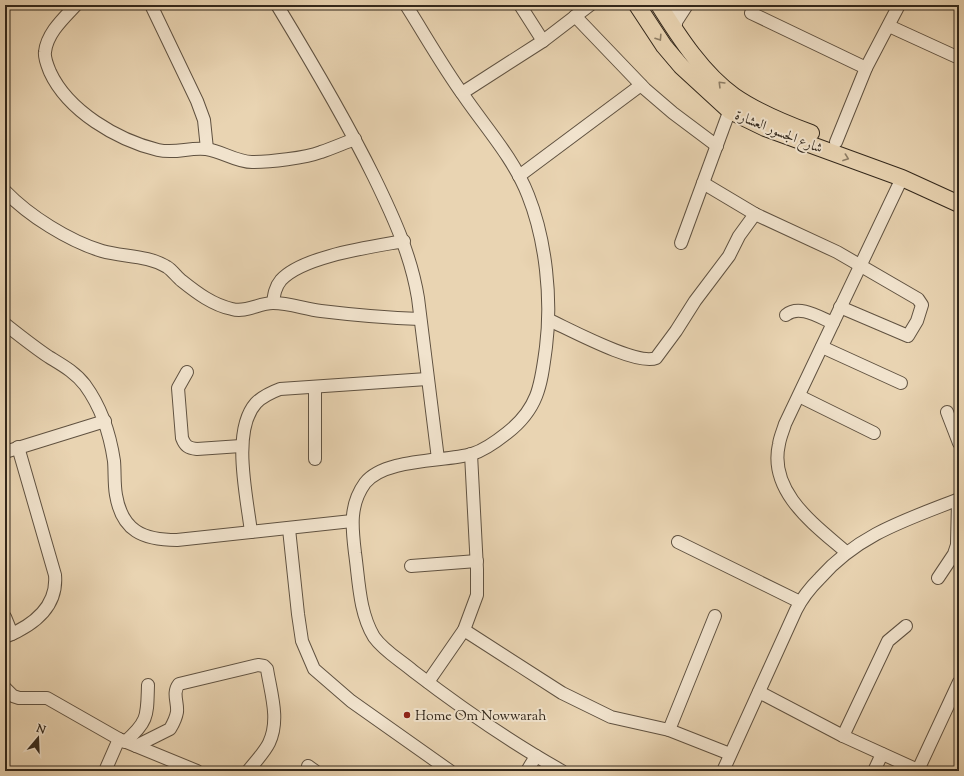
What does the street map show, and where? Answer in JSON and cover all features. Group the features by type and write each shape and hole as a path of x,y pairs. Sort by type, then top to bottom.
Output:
{"main road":[{"name":"شارع الجسور العشارة","path":"637,5 664,46 681,66 765,128 902,178 959,204"},
{"name":"شارع الجسور العشارة","path":"659,5 732,104 901,166 959,192"}],"street":[{"path":"76,5 56,28 48,40 44,53 48,67 55,82 64,94 102,126 124,138 147,147 168,152 207,149 235,159 251,162 320,153 355,139"},
{"path":"151,5 199,107 206,131 207,149"},
{"path":"406,5 462,93 519,176 528,195 538,230 547,286 549,320 541,382 534,404 509,432 486,448 470,454 390,468 373,476 366,482 360,492 352,521 362,607 368,625 382,647 428,682 536,756 562,771"},
{"path":"520,5 542,40"},
{"path":"462,93 542,40 590,5"},
{"path":"670,5 678,29"},
{"path":"678,29 687,5"},
{"path":"836,142 866,68 899,5"},
{"path":"283,7 355,139 404,241 414,273 438,459"},
{"path":"751,12 866,68"},
{"path":"575,16 641,85 673,113 717,146"},
{"path":"889,26 959,58"},
{"path":"519,176 641,85"},
{"path":"681,243 732,104"},
{"path":"846,552 799,510 789,496 781,480 778,462 778,445 786,424 840,307 902,178"},
{"path":"703,183 754,214 837,252 918,300 922,308 918,321 907,336 840,307"},
{"path":"5,191 19,206 77,241 102,251 153,261 167,267 183,282 209,300 221,306 234,310 246,310 273,303 322,311 420,319"},
{"path":"549,320 618,352 644,360 656,358 676,331 695,301 724,265 739,236 754,214"},
{"path":"273,303 275,289 281,280 296,269 319,259 404,241"},
{"path":"786,315 790,311 799,310 833,323"},
{"path":"5,324 75,374 85,386 105,421 114,461 116,495 125,521 131,529 141,535 158,540 176,540 352,521"},
{"path":"822,347 901,383"},
{"path":"187,372 178,388 182,438 185,445 190,449 241,446"},
{"path":"251,532 241,446 243,432 256,403 280,389 427,379"},
{"path":"315,387 315,459"},
{"path":"799,396 874,433"},
{"path":"947,412 959,443"},
{"path":"5,452 105,421"},
{"path":"5,617 8,636 37,620 42,615 53,596 56,585 55,575 18,447"},
{"path":"428,682 464,630 477,596 477,561 470,454"},
{"path":"723,771 800,602 827,570 846,552 884,529 959,499 957,545 954,554 938,578"},
{"path":"289,529 302,641 314,668 351,700 450,771"},
{"path":"678,542 800,602"},
{"path":"412,566 477,561"},
{"path":"669,730 715,616"},
{"path":"843,736 888,641 906,626"},
{"path":"464,630 562,693 611,717 669,730 730,754"},
{"path":"127,743 170,730 177,711 175,694 180,684 258,665 264,666 267,669 275,728 268,744 248,771"},
{"path":"759,692 843,736 919,771 959,682"},
{"path":"105,771 140,728 147,712 148,685"},
{"path":"5,688 13,696 19,698 47,698 127,743 197,771"},
{"path":"874,771 882,754"},
{"path":"527,771 536,756"}],"place":[{"name":"Home Om Nowwarah","path":"407,715"}]}
